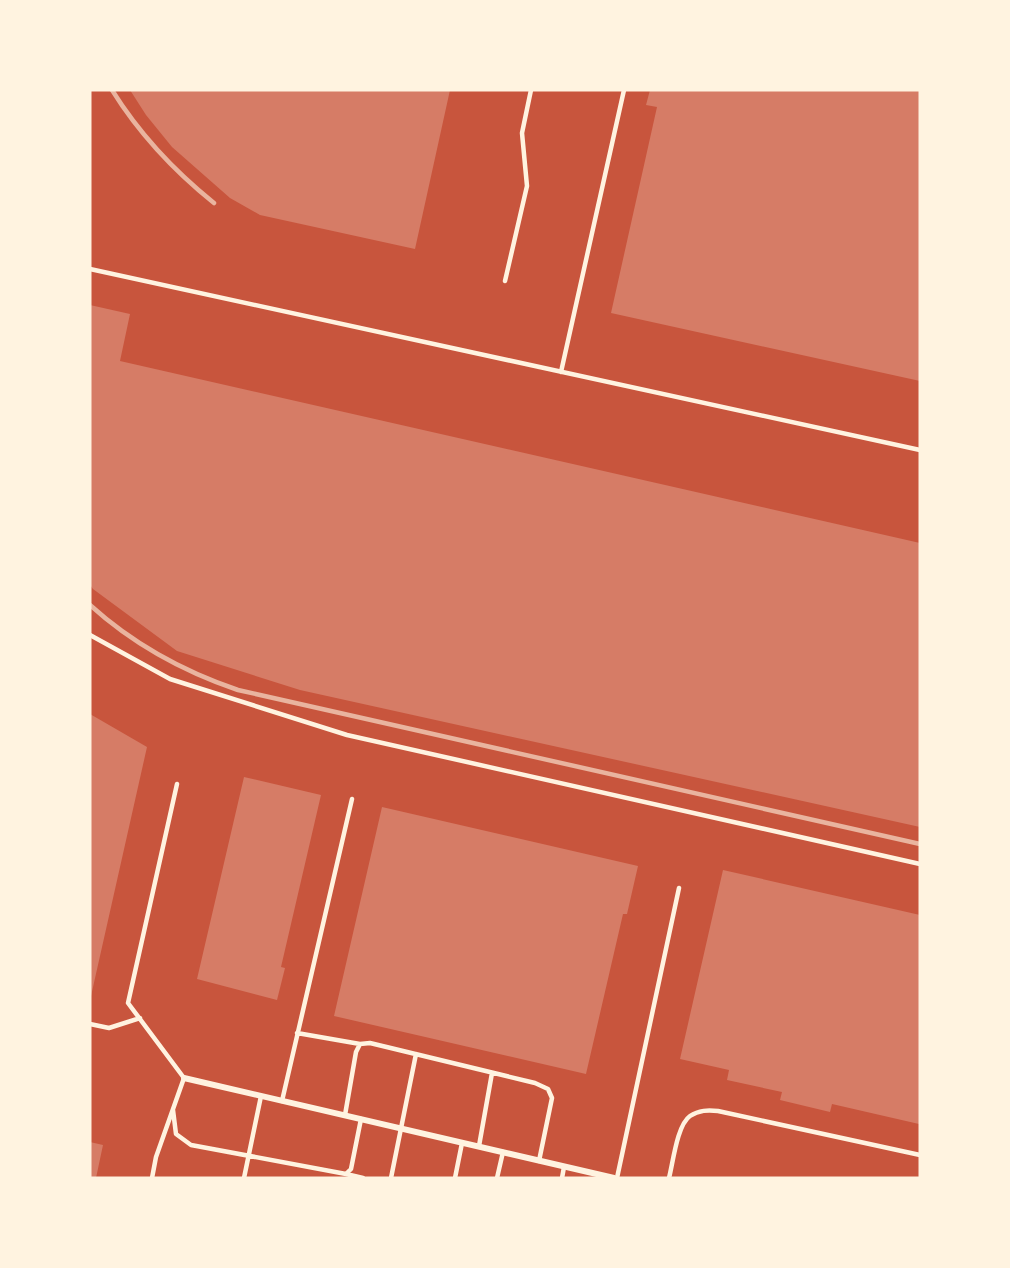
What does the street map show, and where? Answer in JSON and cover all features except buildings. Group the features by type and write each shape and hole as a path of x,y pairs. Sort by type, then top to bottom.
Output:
{"street":[{"path":"184,1078 616,1178"}],"lane":[{"path":"505,281 526,186 522,133 531,90"},
{"path":"561,372 624,90"},
{"path":"90,269 920,450"},
{"path":"90,635 170,679 347,735 920,864"},
{"path":"152,1178 156,1157 184,1078 128,1003 177,784"},
{"path":"282,1101 352,799"},
{"path":"616,1178 679,888"},
{"path":"90,1024 109,1028 140,1018"},
{"path":"297,1033 360,1044 370,1043 535,1083 548,1089 552,1098 539,1161"},
{"path":"345,1115 356,1052 360,1044"},
{"path":"391,1178 416,1054"},
{"path":"479,1146 492,1073"},
{"path":"244,1178 261,1096"},
{"path":"173,1109 176,1134 191,1145 363,1178"},
{"path":"669,1178 682,1125 690,1116 703,1110 718,1111 920,1155"},
{"path":"346,1174 351,1169 362,1119"},
{"path":"455,1178 462,1143"},
{"path":"497,1178 503,1152"},
{"path":"562,1178 564,1167"}],"railway":[{"path":"112,90 158,151 214,203"},
{"path":"90,605 123,632 159,655 197,674 238,690 920,844"}]}
